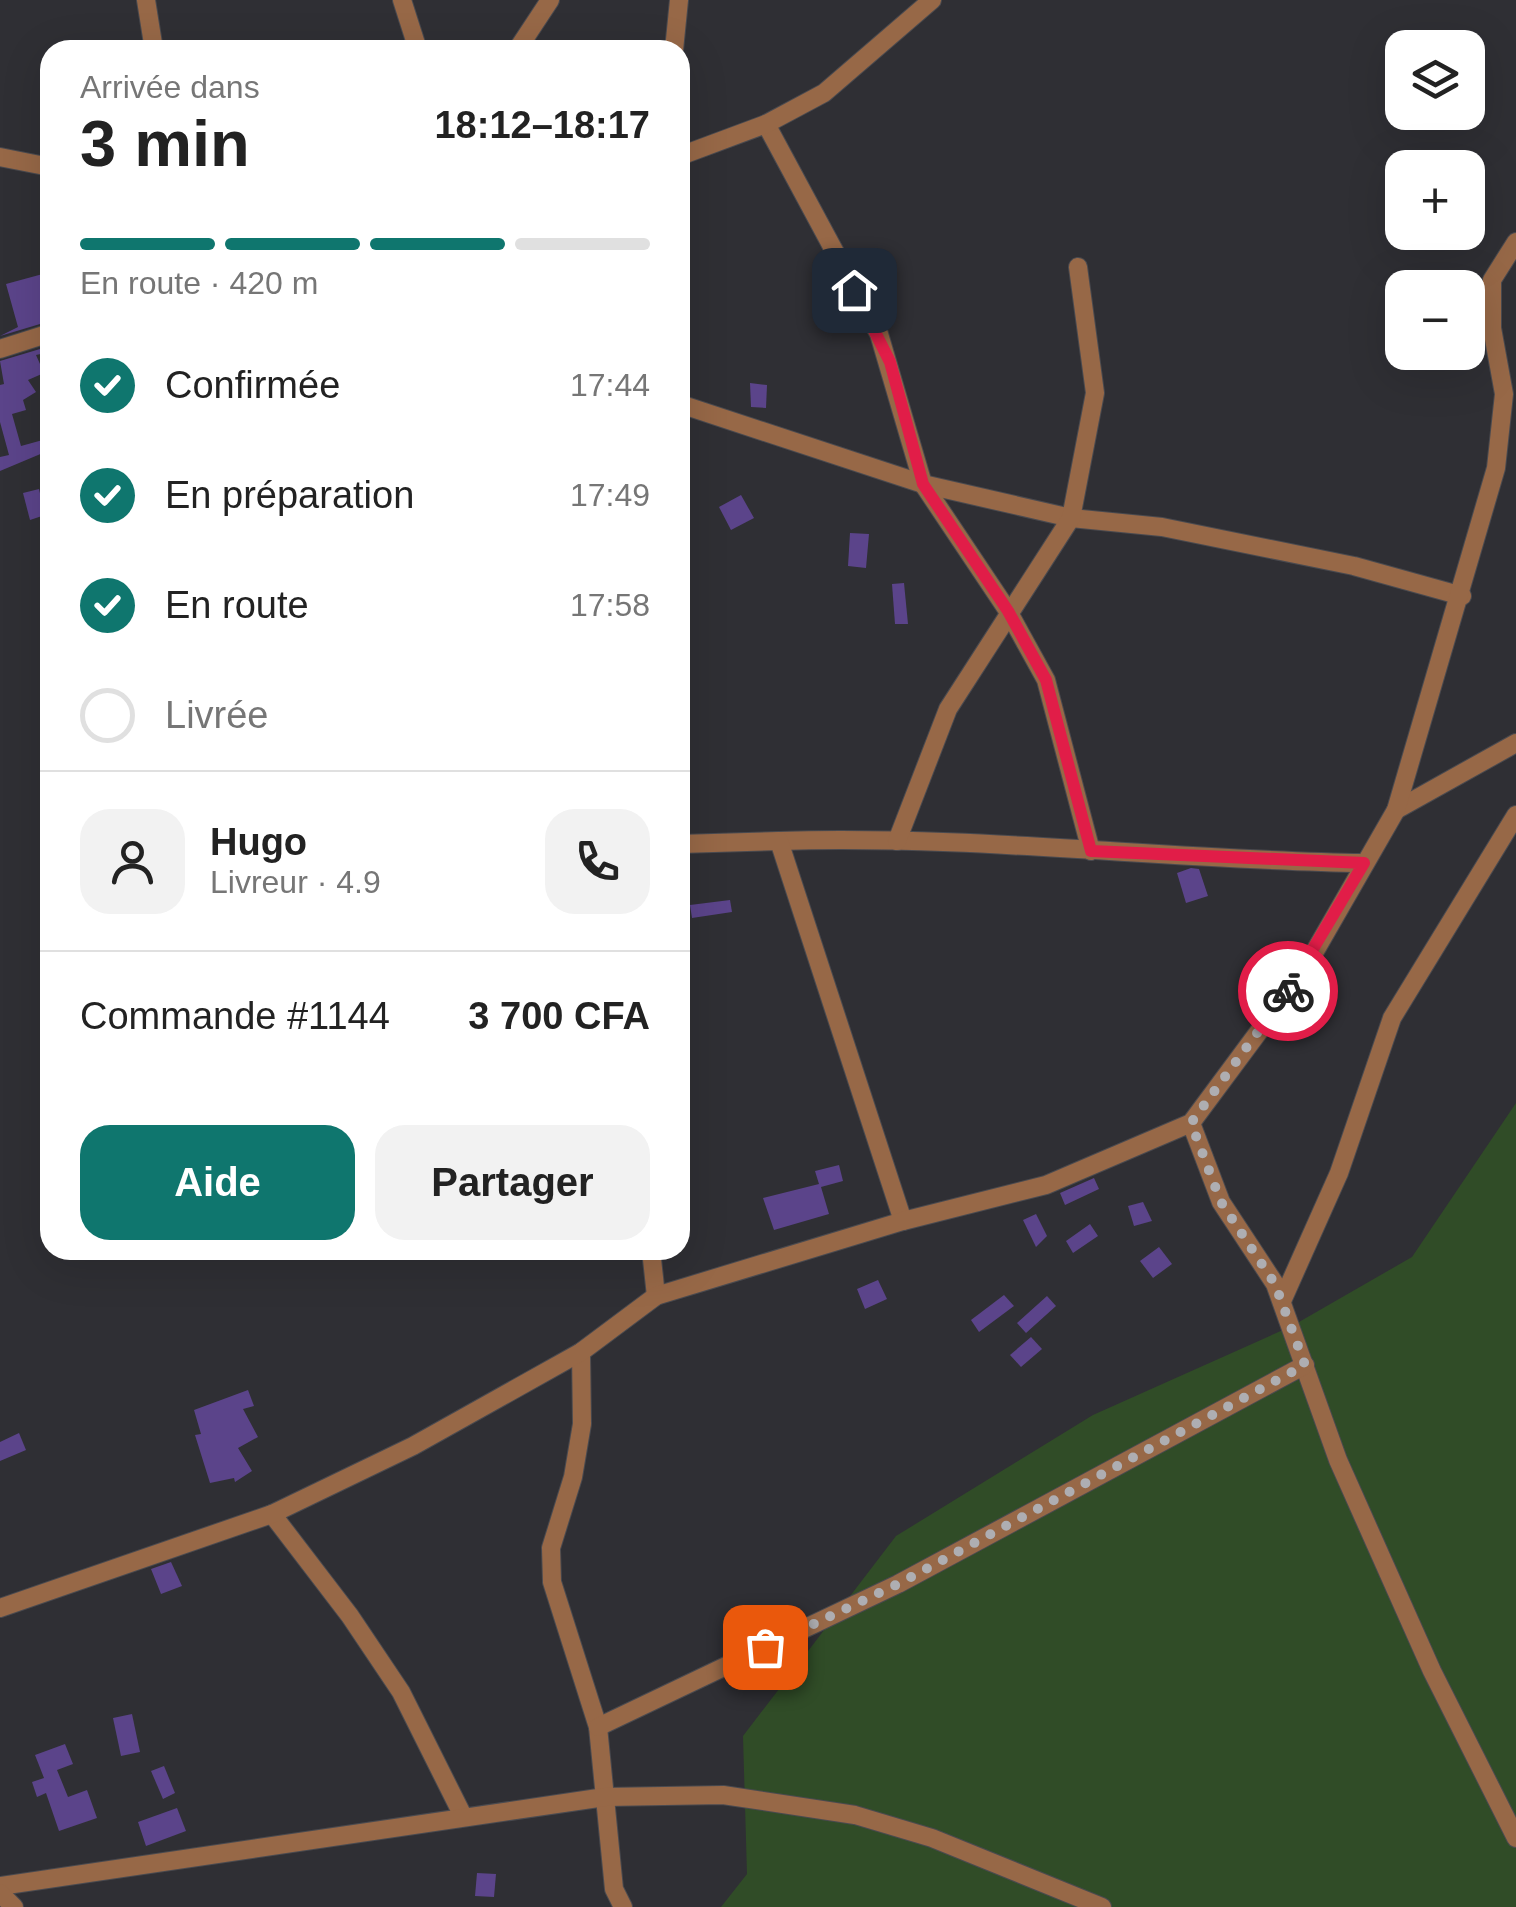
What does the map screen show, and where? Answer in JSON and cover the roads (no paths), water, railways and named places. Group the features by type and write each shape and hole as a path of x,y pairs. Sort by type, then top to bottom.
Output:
{"street":[{"path":"146,0 152,40"},
{"path":"402,0 415,40"},
{"path":"524,40 550,0"},
{"path":"675,40 679,0"},
{"path":"690,152 766,124 824,94 932,0"},
{"path":"766,124 879,334 923,484 1008,611 1052,697 1091,851"},
{"path":"0,158 40,165"},
{"path":"0,1608 272,1514 413,1446 581,1352 656,1296 904,1222 1046,1185 1191,1123 1303,972 1396,810 1425,700 1462,596 1496,468 1504,394 1492,328 1492,280 1516,242"},
{"path":"898,840 948,709 1008,611 1072,518 1095,393 1078,267"},
{"path":"0,349 40,336"},
{"path":"690,407 923,484 1072,518 1181,531 1354,566 1462,596"},
{"path":"1396,810 1516,742"},
{"path":"1282,1302 1339,1173 1392,1018 1516,815"},
{"path":"690,844 898,840 1364,863"},
{"path":"780,841 904,1222"},
{"path":"1191,1123 1221,1202 1282,1302 1354,1496 1432,1671 1516,1838"},
{"path":"652,1260 656,1296"},
{"path":"581,1352 582,1424 572,1477 551,1548 552,1582 598,1726 614,1889 623,1907"},
{"path":"598,1726 898,1584 1305,1365"},
{"path":"272,1514 350,1616 401,1692 463,1816"},
{"path":"14,1907 0,1889 463,1816 605,1798 723,1796 855,1815 932,1838 1102,1907"}]}
